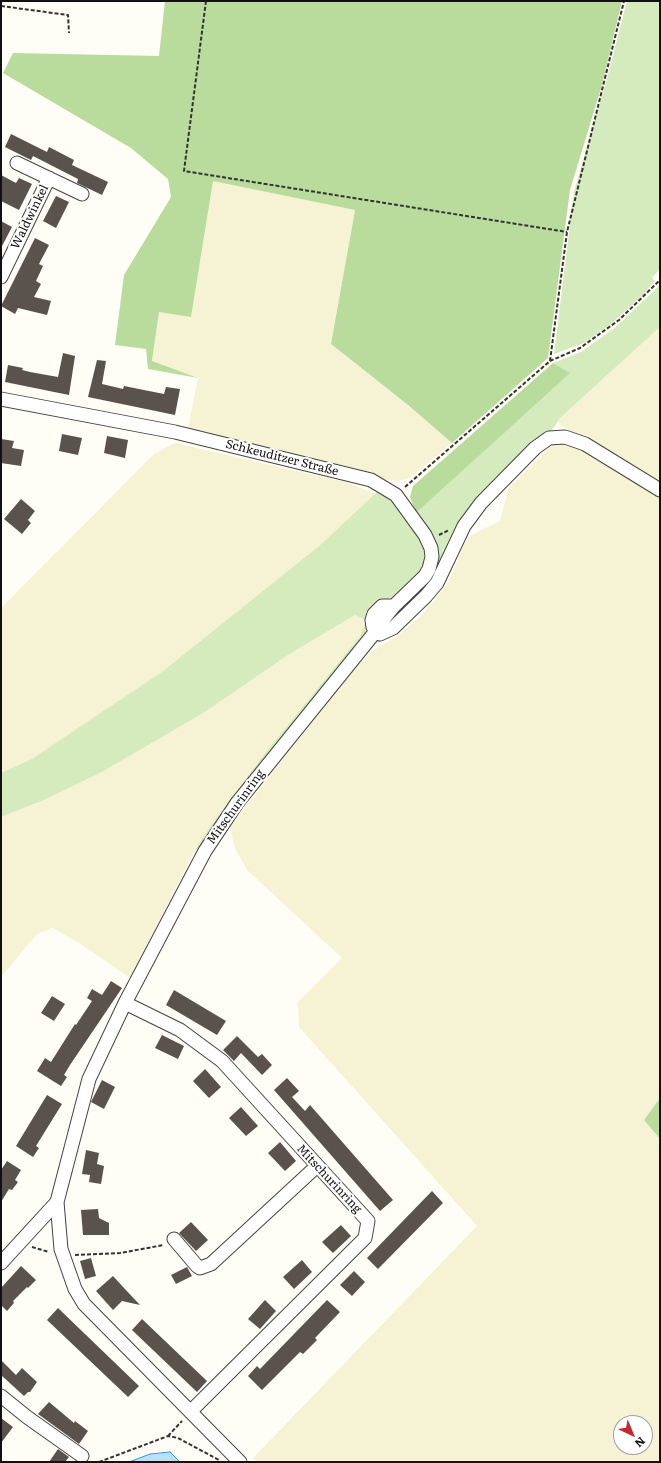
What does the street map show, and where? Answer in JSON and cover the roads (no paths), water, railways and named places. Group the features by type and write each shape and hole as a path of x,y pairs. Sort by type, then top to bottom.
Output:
{"street":[{"name":"Waldwinkel","path":"17,163 82,194"},
{"name":"Waldwinkel","path":"1,277 49,178"},
{"name":"Schkeuditzer Straße","path":"1,399 175,432 371,480 396,495 428,541 432,557 429,569 418,585 394,606 376,631"},
{"path":"376,631 380,634 393,628 426,596 437,583 464,526 481,503 535,448 549,438 565,437 585,444 660,490"},
{"name":"Mitschurinring","path":"240,1462 191,1410 84,1304 75,1289 63,1256 56,1202 85,1091 125,1003 205,851 237,804 376,631"},
{"name":"Mitschurinring","path":"125,1003 180,1030 222,1061 368,1221 365,1238 191,1410"},
{"path":"174,1239 197,1266 200,1268 211,1264 317,1166"},
{"path":"1,1263 56,1202"},
{"path":"1,1396 27,1417 82,1456"}],"water":[{"path":"170,1452 180,1462 129,1462 150,1454"}]}
